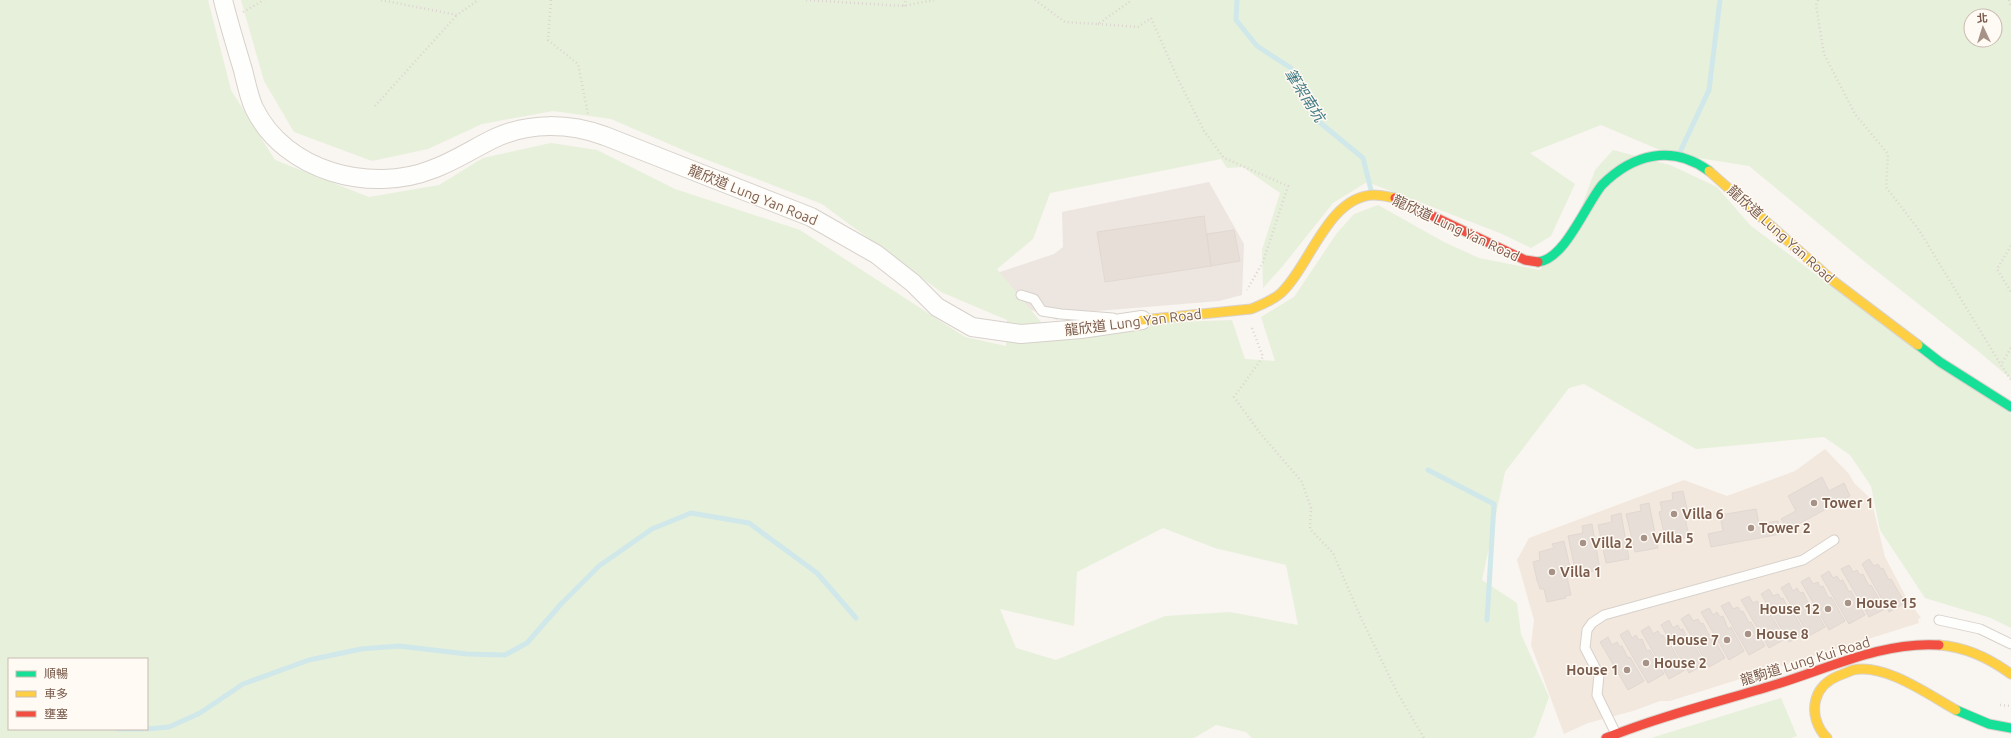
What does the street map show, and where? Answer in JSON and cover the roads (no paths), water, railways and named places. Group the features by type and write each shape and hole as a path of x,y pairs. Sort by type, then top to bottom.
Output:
{"main road":[{"name":"龍欣道 Lung Yan Road","path":"1142,320 1251,309 1280,294 1294,279 1340,209 1347,203 1362,196 1385,195 1396,198 1518,257 1538,262 1549,259 1559,251 1591,200 1613,174 1642,159 1663,155 1674,156 1693,160 1712,173 1832,280 1940,362 2011,407"},
{"name":"龍駒道 Lung Kui Road","path":"1606,738 1876,653 1917,645 1955,647 1972,651 1985,657 2011,674"},
{"path":"1827,738 1821,732 1814,713 1815,701 1820,690 1826,681 1836,675 1850,671 1866,670 1892,675 1974,720 2011,728"}],"street":[{"name":"龍欣道 Lung Yan Road","path":"223,0 254,108 266,125 287,147 320,168 342,175 379,180 416,175 434,169 496,138 533,127 561,126 590,131 811,217 876,254 913,283 938,307 972,327 1021,334 1081,329 1142,320"}],"lane":[{"path":"1021,295 1034,299 1042,311 1061,314 1142,320"},
{"path":"1616,734 1597,695 1599,675 1585,648 1587,630 1592,623 1604,615 1803,560 1834,540"},
{"path":"1939,620 1980,628 2011,644"}],"waterway":[{"name":"筆架南坑","path":"1237,0 1236,20 1257,46 1291,68 1318,121 1363,158 1371,190"},
{"path":"1680,152 1709,90 1720,0"},
{"path":"1428,470 1494,504 1487,620"},
{"path":"148,729 169,727 200,713 243,684 309,660 361,649 399,646 467,654 505,655 527,643 562,603 599,566 652,529 691,513 749,523 817,573 856,618"}],"place":[{"name":"Tower 1","path":"1814,503"},
{"name":"Villa 6","path":"1674,514"},
{"name":"Tower 2","path":"1751,528"},
{"name":"Villa 5","path":"1644,538"},
{"name":"Villa 2","path":"1583,543"},
{"name":"Villa 1","path":"1552,572"},
{"name":"House 15","path":"1848,603"},
{"name":"House 12","path":"1828,609"},
{"name":"House 8","path":"1748,634"},
{"name":"House 7","path":"1727,640"},
{"name":"House 2","path":"1646,663"},
{"name":"House 1","path":"1627,670"}]}
